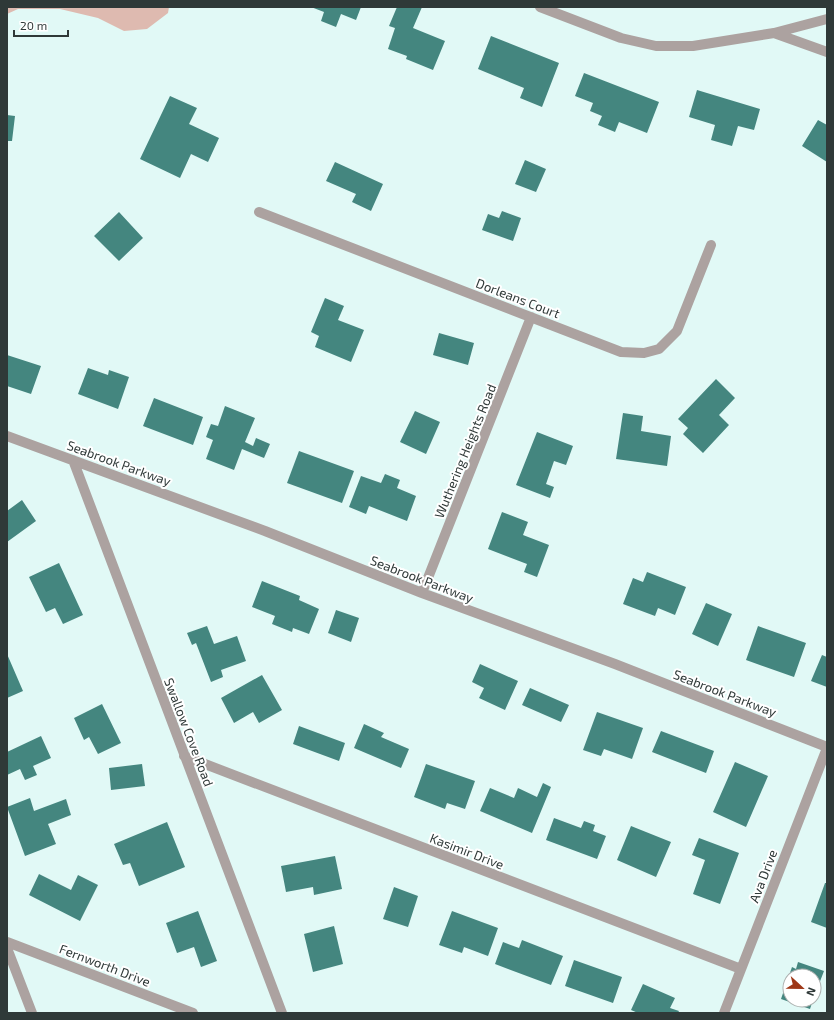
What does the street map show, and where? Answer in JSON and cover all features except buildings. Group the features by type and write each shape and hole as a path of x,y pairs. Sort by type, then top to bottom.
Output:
{"street":[{"path":"540,7 621,38 656,46 693,46 774,33 827,19"},
{"path":"774,33 827,52"},
{"name":"Dorleans Court","path":"259,212 621,352 644,353 659,349 677,331 710,245"},
{"name":"Wuthering Heights Road","path":"422,593 531,317"},
{"name":"Seabrook Parkway","path":"7,436 265,531 422,593 615,664 827,747"},
{"name":"Swallow Cove Road","path":"73,460 282,1013"},
{"name":"Ava Drive","path":"724,1013 827,747"},
{"name":"Kasimir Drive","path":"184,756 741,969"},
{"name":"Fernworth Drive","path":"7,942 194,1013"},
{"path":"7,948 32,1013"}],"shaded area":[{"path":"7,7 169,7 168,13 147,29 124,31 98,18 60,9 18,9 7,14"}]}
